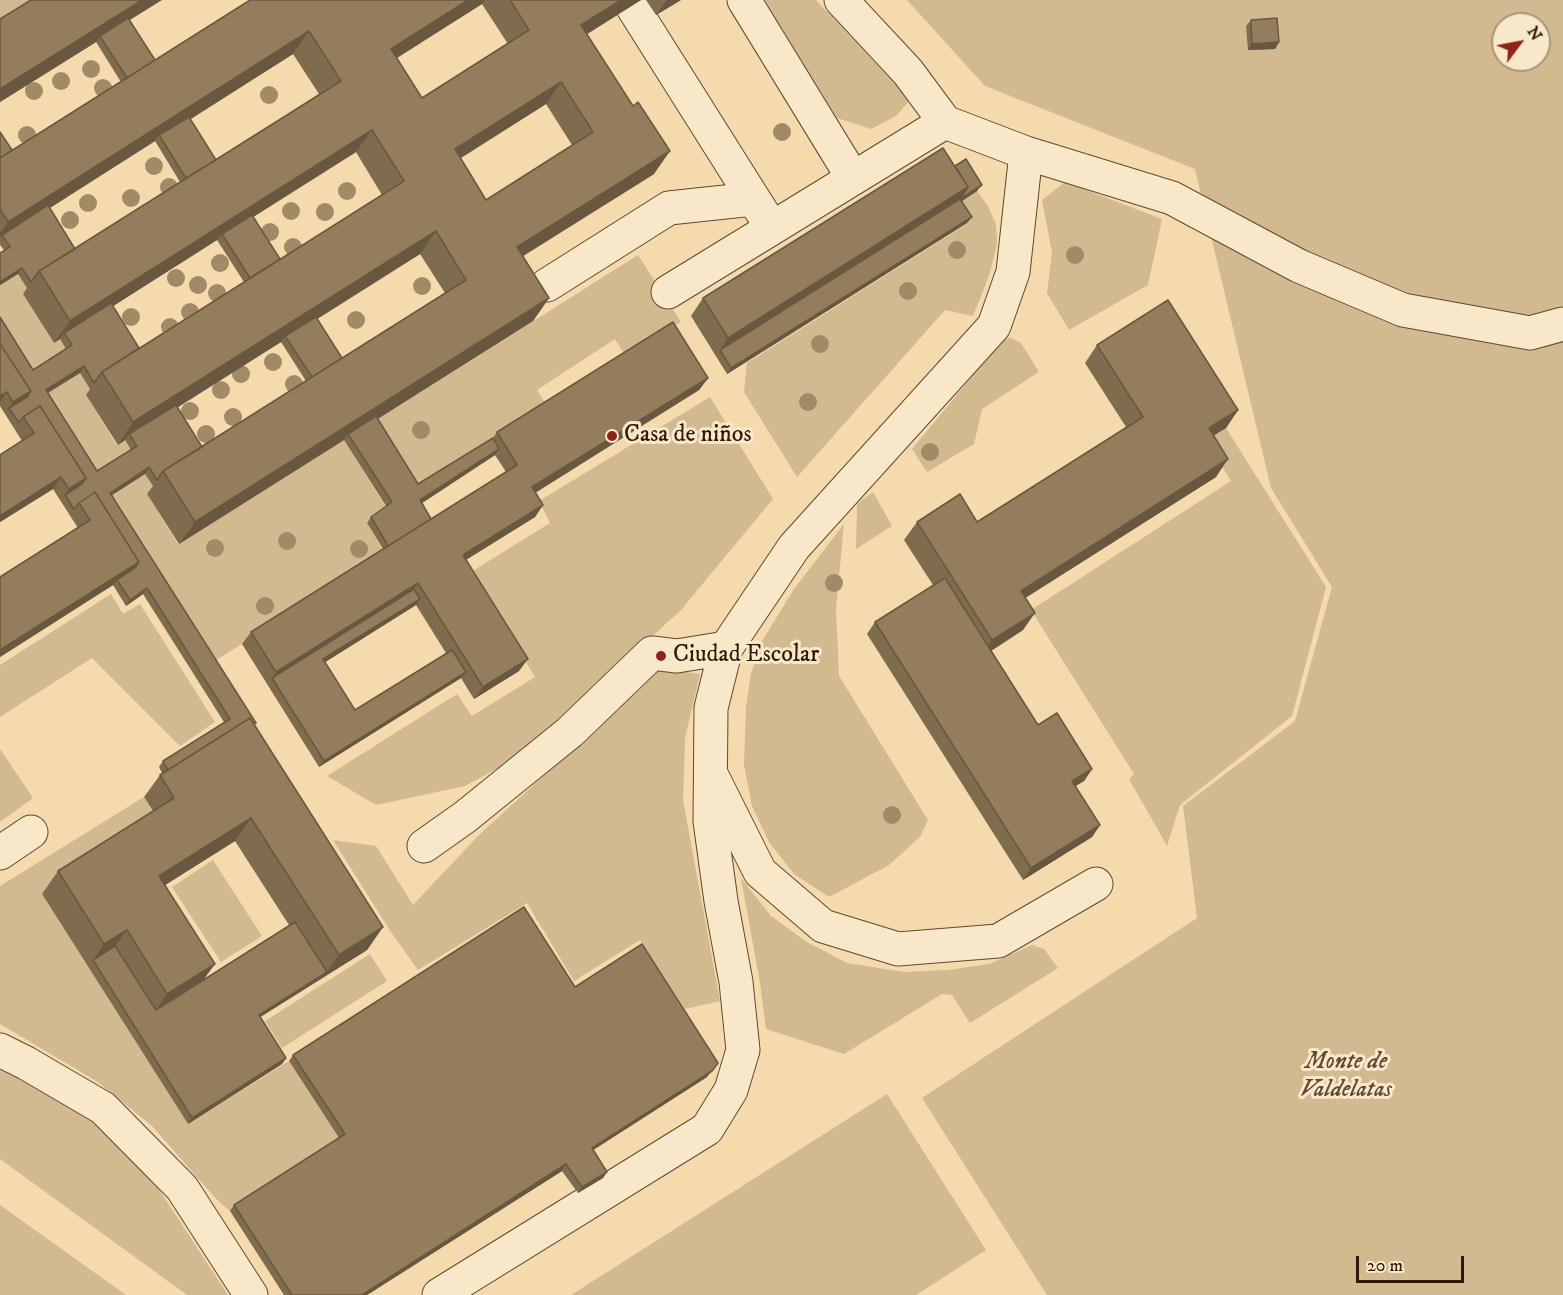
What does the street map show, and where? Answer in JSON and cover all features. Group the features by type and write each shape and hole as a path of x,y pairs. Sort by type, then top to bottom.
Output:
{"lane":[{"path":"744,0 853,178"},
{"path":"841,0 908,72 945,122 1026,153 1172,198 1299,266 1403,310 1530,333 1563,324"},
{"path":"632,6 772,228"},
{"path":"668,292 945,122"},
{"path":"439,1295 707,1129 731,1090 743,1050 736,982 720,901 710,821 711,708 726,648 794,548 994,326 1013,272 1026,153"},
{"path":"547,285 669,208 753,199"},
{"path":"424,846 570,732 652,653 677,656 726,648"},
{"path":"710,772 760,872 823,926 898,949 998,941 1096,884"},
{"path":"0,854 30,832"},
{"path":"0,1050 104,1108 182,1188 250,1295"}],"green space":[{"path":"0,0 51,0 0,32"},
{"path":"763,0 816,0 910,100 896,116 871,129 837,118"},
{"name":"Monte de Valdelatas","path":"907,0 1563,0 1563,1295 1047,1295 922,1098 1197,918 1183,806 1295,721 1332,587 1271,488 1195,169 985,86"},
{"path":"1065,182 1162,219 1148,285 1069,330 1047,293 1052,253 1042,200"},
{"path":"977,191 988,206 996,225 997,244 989,276 973,316 945,310 797,477 744,392 747,363 967,224 956,205"},
{"path":"638,255 681,322 627,358 615,339 537,390 548,407 414,490 372,423"},
{"path":"18,274 29,290 23,294 54,343 60,339 67,351 29,376 0,330 0,285"},
{"path":"1011,338 1021,343 1039,372 982,409 974,444 927,472 912,449 1003,339"},
{"path":"80,373 92,391 86,395 117,445 125,440 132,452 93,477 42,396"},
{"path":"710,397 773,499 681,610 522,755 465,786 376,805 327,776 457,694 472,716 535,677 471,572 550,523 539,501"},
{"path":"1226,428 1326,587 1292,716 1180,805 1167,846 1129,779 1134,774 1031,610 1231,481 1206,440"},
{"path":"344,440 387,509 367,523 385,554 210,664 106,499 145,474 155,489 147,494 178,544"},
{"path":"873,492 892,526 856,549 857,504"},
{"path":"844,524 836,609 839,676 928,820 920,837 889,865 829,897 794,874 769,842 752,806 744,765 746,707 751,673 762,641 794,589"},
{"path":"111,594 123,614 140,604 215,722 180,746 92,658 0,717 0,665"},
{"path":"660,669 700,674 685,738 683,800 720,1001 685,1009 640,940 574,981 527,903 418,970 391,932 333,840 376,846 413,905 479,835"},
{"path":"0,749 33,798 0,822"},
{"path":"144,797 158,820 42,894 188,1124 289,1061 340,1140 230,1211 218,1201 152,1126 98,1082 0,1024 0,886"},
{"path":"213,860 262,936 221,962 172,887"},
{"path":"741,878 771,916 807,942 847,963 904,972 948,970 989,964 1032,945 1044,949 1058,968 970,1023 952,995 942,994 844,1054 766,1029"},
{"path":"370,954 387,981 282,1048 265,1021"},
{"path":"0,1064 46,1087 110,1133 158,1188 228,1295 187,1295 0,1159"},
{"path":"887,1094 986,1250 916,1295 571,1295"},
{"path":"0,1205 126,1295 0,1295"}],"building":[{"path":"31,0 142,0 0,89 0,19"},
{"path":"250,0 468,0 391,49 422,98 529,30 510,0 621,0 581,25 633,106 638,102 670,151 517,247 549,298 195,522 163,471 466,280 436,231 133,422 102,372 404,181 372,130 70,321 39,271 341,81 309,31 8,222 0,209 0,158","holes":["561,82 593,132 486,200 455,149"]},
{"path":"128,18 155,60 127,78 100,36"},
{"path":"1277,18 1279,42 1252,44 1251,20"},
{"path":"189,117 216,160 186,178 159,135"},
{"path":"0,132 12,150 0,158"},
{"path":"943,148 968,187 728,338 703,298"},
{"path":"966,159 982,185 960,199 968,187 955,166"},
{"path":"960,199 972,217 731,368 720,350"},
{"path":"48,205 75,249 39,271 31,282 22,268 0,282 0,253 10,247 2,235"},
{"path":"252,215 280,259 250,278 222,234"},
{"path":"1168,300 1238,410 1209,428 1228,459 1021,591 1035,613 992,640 917,522 960,494 977,522 1143,417 1097,345"},
{"path":"111,303 139,348 102,372 94,383 84,366 46,390 97,471 137,446 129,434 176,405 202,447 163,471 157,480 149,467 110,493 256,723 254,724 250,718 168,770 163,761 230,719 147,588 130,600 117,580 135,568 139,562 95,492 74,509 65,495 82,484 86,478 40,406 23,417 19,423 9,408 27,397 31,391 0,344 0,317 33,370 72,345 64,333"},
{"path":"316,317 342,358 312,377 285,336"},
{"path":"673,322 708,378 532,487 543,505 463,555 528,659 483,687 418,583 276,672 251,632 517,465 497,432"},
{"path":"0,344 31,391 13,402 7,392 0,396"},
{"path":"40,406 86,478 69,489 61,477 0,516 0,455 34,433 23,417"},
{"path":"376,416 418,484 493,438 499,449 420,500 431,519 388,546 371,517 392,502 348,434"},
{"path":"95,492 139,562 0,650 0,577 90,520 79,503"},
{"path":"945,578 1038,725 1057,713 1092,769 1072,781 1100,825 1031,868 875,622"},
{"path":"414,589 420,599 323,659 355,710 452,650 466,672 324,761 272,678"},
{"path":"250,718 383,927 339,955 251,818 159,876 215,964 167,994 127,930 104,944 58,871 174,798 160,775"},
{"path":"524,907 575,987 642,944 718,1063 712,1071 592,1148 607,1172 582,1187 566,1164 362,1295 292,1295 234,1205 345,1134 293,1055"},
{"path":"295,922 327,972 259,1015 286,1058 192,1118 93,960 115,946 156,1010"}],"place":[{"name":"Casa de niños","path":"612,436"},
{"name":"Ciudad Escolar","path":"661,656"}]}
